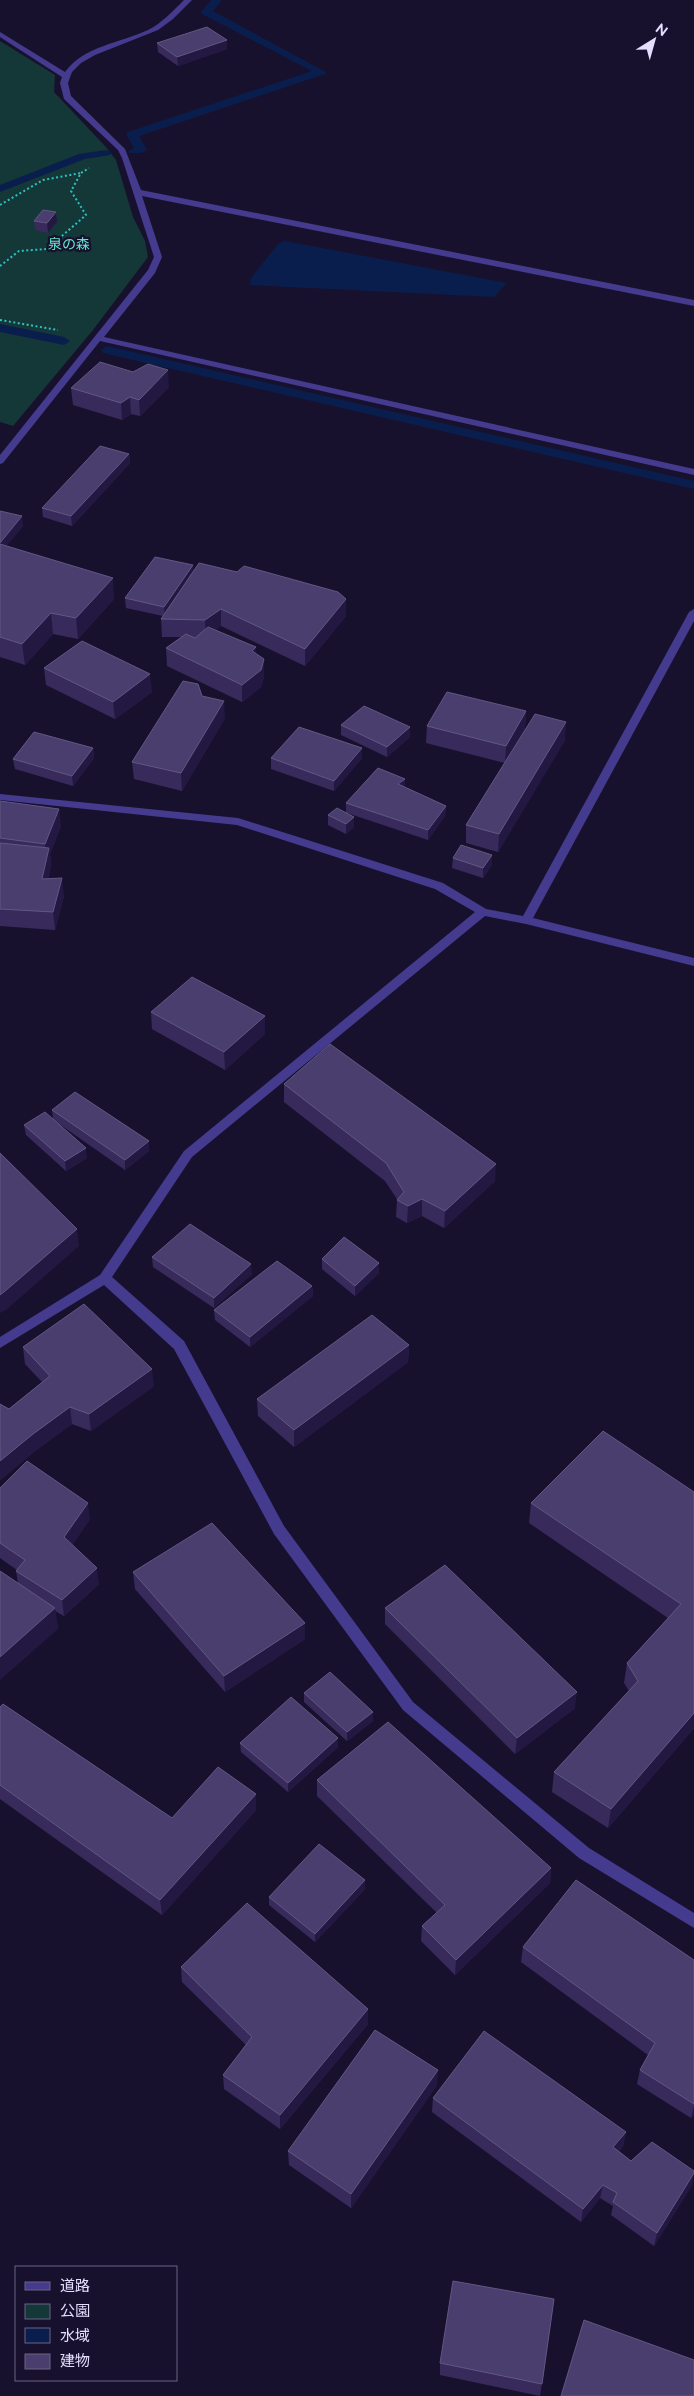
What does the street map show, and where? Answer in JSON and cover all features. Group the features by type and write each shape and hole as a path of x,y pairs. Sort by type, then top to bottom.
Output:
{"street":[{"path":"0,462 152,271 158,257 126,158 121,149 66,97 64,90 66,76 82,58 142,36 163,24 188,0"},
{"path":"0,34 66,76"},
{"path":"137,192 694,303"},
{"path":"97,338 694,472"},
{"path":"526,920 694,612"},
{"path":"0,797 238,822 439,886 483,912 526,920 694,962"},
{"path":"0,1343 105,1278 188,1154 483,912"},
{"path":"105,1278 179,1345 280,1530 408,1706 584,1853 694,1921"}],"path":[{"path":"0,205 43,180 81,173 121,149"},
{"path":"0,266 19,251 47,249 86,215 71,191 81,173"},
{"path":"0,320 97,338"}],"green space":[{"name":"泉の森","path":"0,41 55,75 54,92 116,160 133,217 145,241 148,257 93,330 13,426 0,422"}],"water":[{"path":"284,241 507,283 494,297 250,285 251,278 278,244"}],"building":[{"path":"207,27 227,40 177,57 157,43"},
{"path":"43,210 56,212 47,223 34,221"},
{"path":"100,362 133,372 148,364 168,370 139,400 130,397 121,403 71,388"},
{"path":"100,446 129,454 71,516 42,508"},
{"path":"0,511 22,516 0,543"},
{"path":"0,544 113,578 76,618 51,613 22,644 0,637"},
{"path":"155,557 193,565 164,607 125,598"},
{"path":"199,563 237,572 244,566 338,592 346,599 305,649 221,609 205,620 161,619"},
{"path":"208,627 256,647 252,651 264,659 261,670 242,685 166,648 186,634 195,638"},
{"path":"82,641 150,674 113,702 44,668"},
{"path":"183,681 198,684 202,696 224,701 181,773 132,762"},
{"path":"447,692 526,711 506,746 427,726"},
{"path":"364,706 410,727 387,747 341,725"},
{"path":"535,714 566,722 499,834 466,825"},
{"path":"299,727 362,748 334,781 271,758"},
{"path":"34,732 93,748 72,776 13,759"},
{"path":"378,768 405,779 398,784 446,806 428,830 346,803"},
{"path":"0,801 59,809 45,844 0,838"},
{"path":"337,808 354,817 346,824 328,815"},
{"path":"0,843 49,848 42,879 62,878 53,912 0,909"},
{"path":"461,845 492,855 483,868 453,858"},
{"path":"192,977 265,1016 224,1052 151,1012"},
{"path":"330,1044 496,1164 445,1211 422,1199 408,1206 397,1200 404,1192 386,1163 284,1084"},
{"path":"75,1092 149,1141 125,1160 52,1110"},
{"path":"45,1112 86,1148 65,1161 24,1125"},
{"path":"0,1153 77,1229 0,1295"},
{"path":"190,1224 251,1264 214,1298 152,1257"},
{"path":"344,1237 379,1263 355,1286 322,1259"},
{"path":"277,1261 312,1286 250,1337 214,1310"},
{"path":"84,1304 152,1369 89,1414 70,1407 0,1461 0,1404 9,1409 50,1376 23,1347"},
{"path":"372,1315 409,1345 294,1430 257,1399"},
{"path":"603,1431 694,1492 694,1713 611,1809 554,1772 638,1681 627,1663 681,1604 531,1503"},
{"path":"27,1461 88,1503 64,1537 97,1568 62,1600 16,1571 25,1560 0,1543 0,1488"},
{"path":"212,1523 305,1623 224,1676 133,1572"},
{"path":"445,1565 577,1692 517,1738 385,1608"},
{"path":"0,1571 55,1608 0,1657"},
{"path":"330,1672 373,1712 347,1732 304,1693"},
{"path":"291,1697 338,1738 288,1783 240,1743"},
{"path":"3,1704 172,1818 218,1767 256,1794 160,1900 0,1785 0,1707"},
{"path":"388,1722 551,1868 456,1960 422,1926 445,1905 317,1780"},
{"path":"319,1844 365,1880 315,1934 269,1897"},
{"path":"576,1880 694,1960 694,2104 640,2070 655,2043 523,1947"},
{"path":"247,1903 368,2009 280,2115 223,2075 252,2037 181,1967"},
{"path":"375,2030 438,2070 351,2194 288,2151"},
{"path":"484,2031 626,2132 613,2147 631,2161 652,2142 694,2171 657,2233 613,2202 617,2193 603,2185 583,2209 433,2098"},
{"path":"453,2281 554,2299 542,2384 440,2363"},
{"path":"584,2320 694,2360 694,2396 561,2396"}],"waterway":[{"path":"134,151 141,150 132,134 321,72 206,12 217,0"},
{"path":"0,189 83,156 106,153"},
{"path":"0,328 64,341"},
{"path":"107,350 694,485"}]}
